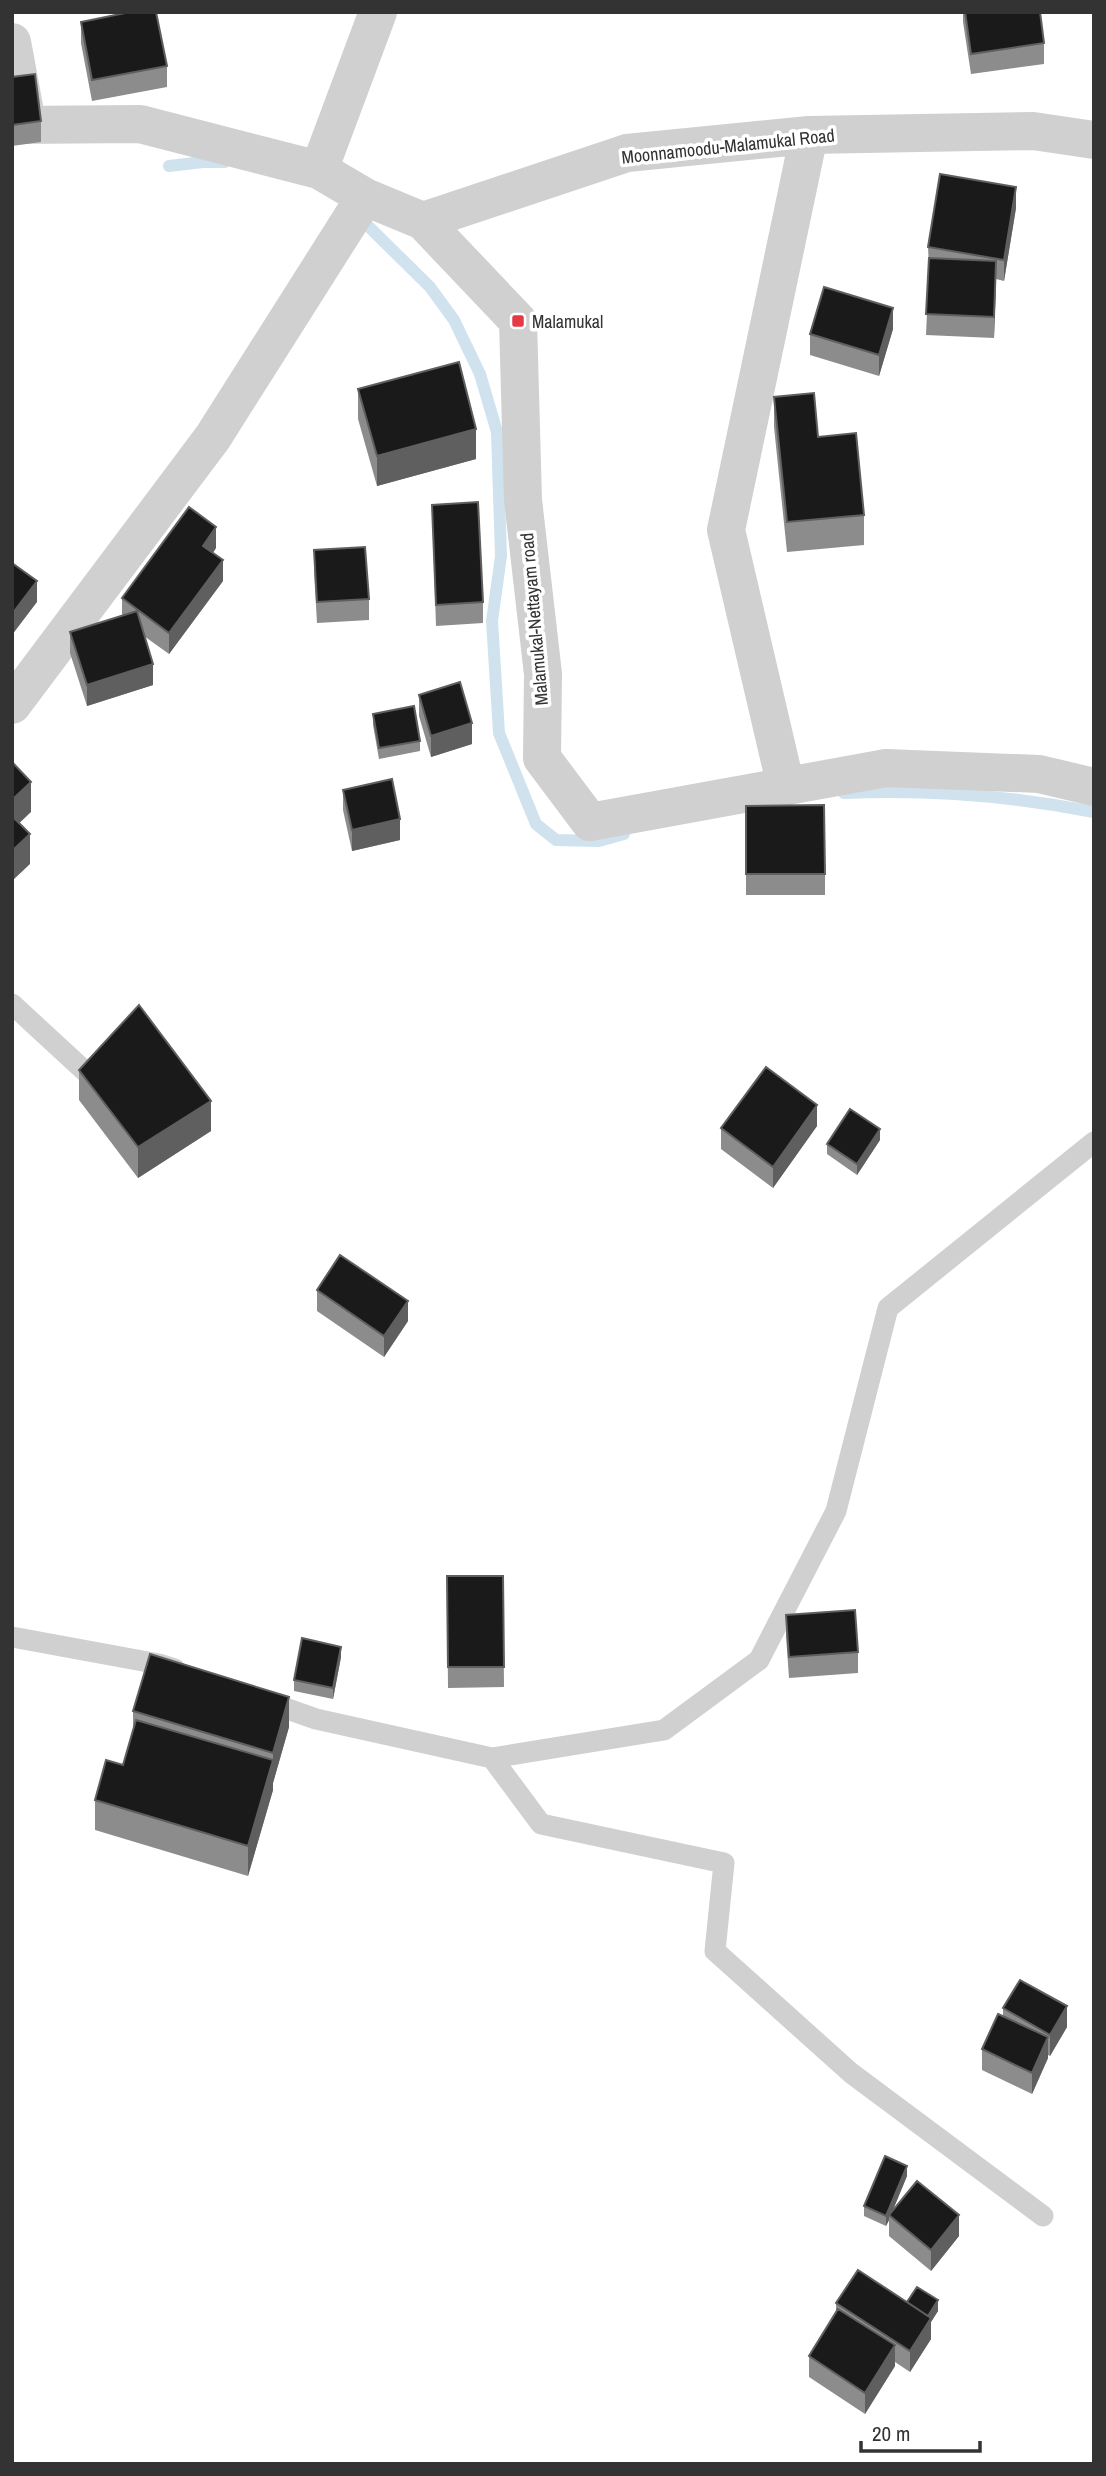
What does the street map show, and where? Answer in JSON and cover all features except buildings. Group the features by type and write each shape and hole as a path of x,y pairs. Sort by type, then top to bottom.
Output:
{"street":[{"path":"318,170 378,12"},
{"path":"12,41 20,124 140,124 318,170 365,197 423,221"},
{"name":"Moonnamoodu-Malamukal Road","path":"423,221 627,153 809,135 1033,131 1094,140"},
{"path":"786,787 726,530 809,135"},
{"path":"12,705 213,437 365,197"},
{"name":"Malamukal-Nettayam road","path":"423,221 518,321 523,500 543,674 542,758 590,822 886,768 1040,774 1094,788"}],"lane":[{"path":"12,1004 89,1075"},
{"path":"251,1696 316,1719 492,1758 664,1730 759,1660 836,1511 888,1308 1094,1142"},
{"path":"12,1637 159,1664 198,1678"},
{"path":"492,1758 541,1824 724,1863 715,1951 851,2073 1043,2216"}],"waterway":[{"path":"169,166 225,162"},
{"path":"363,221 430,287 454,320 480,374 497,432 501,556 492,621 499,733 536,824 556,840 599,841 624,834"},
{"path":"844,793 970,795 1094,812"}],"place":[{"name":"Malamukal","path":"518,321"}]}
